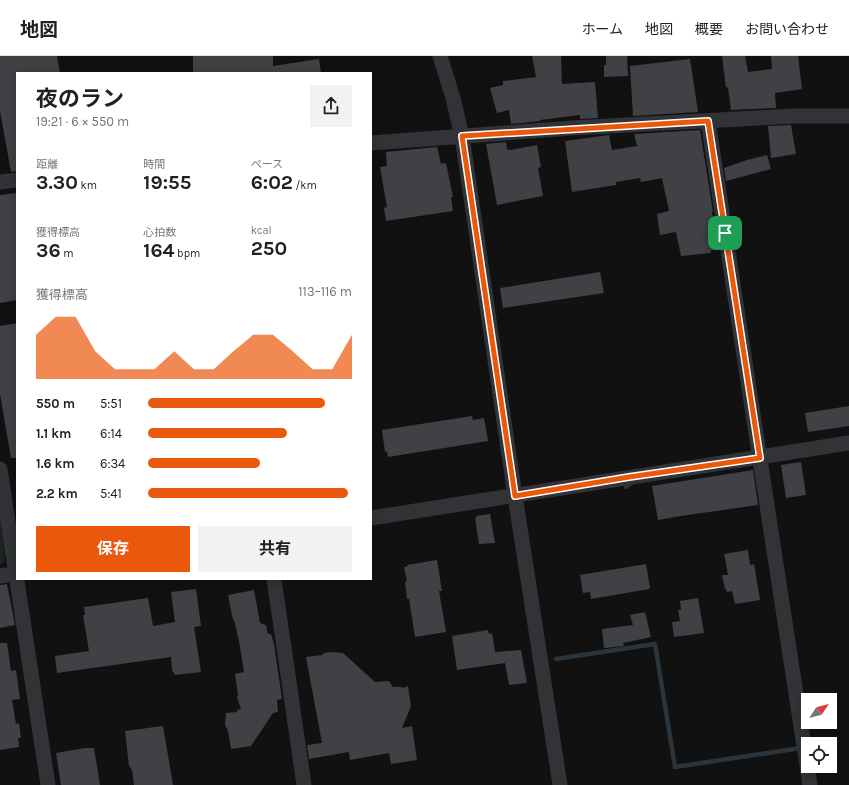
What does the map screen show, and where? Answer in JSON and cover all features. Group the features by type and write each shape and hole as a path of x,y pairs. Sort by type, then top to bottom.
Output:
{"street":[{"path":"440,56 453,98 462,136 515,496 560,785"},
{"path":"372,143 794,116 849,116"},
{"path":"708,121 810,785"},
{"path":"0,182 16,180"},
{"path":"372,518 849,443"},
{"path":"0,469 16,573 0,576"},
{"path":"17,580 48,785"},
{"path":"274,580 304,785"}],"shaded area":[{"path":"0,516 5,560 0,565"}],"building":[{"path":"0,56 57,56 60,72 16,72 16,171 11,172 0,111"},
{"path":"193,56 273,56 273,66 319,59 321,72 193,72"},
{"path":"532,56 561,56 562,84 595,82 598,118 580,119 580,115 511,124 509,110 497,113 490,88 503,85 503,81 536,77"},
{"path":"606,56 627,56 628,76 604,77"},
{"path":"722,56 745,56 748,72 772,69 771,56 798,56 802,89 775,93 776,108 731,110 728,87 726,88"},
{"path":"690,59 698,112 633,116 630,66"},
{"path":"791,125 796,154 771,158 768,126"},
{"path":"700,130 713,212 716,250 711,250 711,253 681,256 676,232 660,235 657,214 669,211 662,178 641,182 640,178 616,182 616,185 572,192 565,141 609,135 612,150 637,146 634,134"},
{"path":"506,142 507,149 510,150 537,145 541,167 538,168 543,196 497,205 486,144"},
{"path":"437,147 441,164 446,163 453,197 451,197 453,211 386,221 384,208 387,207 380,167 387,166 386,152"},
{"path":"767,155 771,169 726,181 724,168"},
{"path":"16,193 16,300 0,303 0,195"},
{"path":"600,272 604,293 503,308 500,288"},
{"path":"16,323 16,458 11,458 0,394 0,326"},
{"path":"849,406 849,426 808,432 805,413"},
{"path":"472,416 473,420 484,418 488,441 388,457 387,451 385,452 382,430"},
{"path":"801,462 806,495 786,498 781,465"},
{"path":"753,470 758,505 658,520 652,486"},
{"path":"490,514 495,543 479,544 475,518 477,517 476,516"},
{"path":"748,550 750,565 754,564 760,600 735,604 732,591 727,592 725,589 722,575 728,575 724,554"},
{"path":"437,560 442,591 439,591 446,632 415,637 409,599 407,599 405,582 407,581 404,567 407,567 407,565"},
{"path":"646,564 649,589 591,599 590,592 583,593 580,575"},
{"path":"7,584 15,625 0,628 0,585"},
{"path":"196,589 201,626 194,627 201,672 175,675 172,670 171,657 57,673 55,656 89,651 83,615 85,615 84,607 148,598 153,626 175,622 171,592"},
{"path":"254,590 260,623 266,625 268,634 271,634 274,644 282,699 277,700 278,712 273,713 251,746 231,749 228,731 225,725 226,713 237,712 237,710 241,709 237,697 235,674 244,672 239,641 228,595"},
{"path":"698,598 704,633 674,637 672,622 680,621 678,610 681,610 680,601"},
{"path":"645,612 651,637 623,643 624,646 604,648 602,629 633,625 630,615"},
{"path":"488,630 489,634 492,633 495,652 521,650 527,683 509,685 505,663 457,670 452,636"},
{"path":"0,643 7,643 11,671 16,670 20,699 12,700 16,724 19,723 21,738 18,738 19,747 0,750"},
{"path":"333,652 343,653 375,682 389,681 393,687 403,688 408,686 411,706 402,728 412,726 417,760 391,764 389,753 350,760 349,752 309,759 307,745 322,743 306,657"},
{"path":"163,726 173,785 134,785 132,770 129,766 125,731"},
{"path":"94,748 100,785 61,785 56,753"}],"waterway":[{"path":"626,487 633,482"},
{"path":"556,659 655,644 675,767 801,748"}],"route":[{"path":"708,121 725,233 760,458 629,477 515,496 462,136 572,128 708,121"}]}
